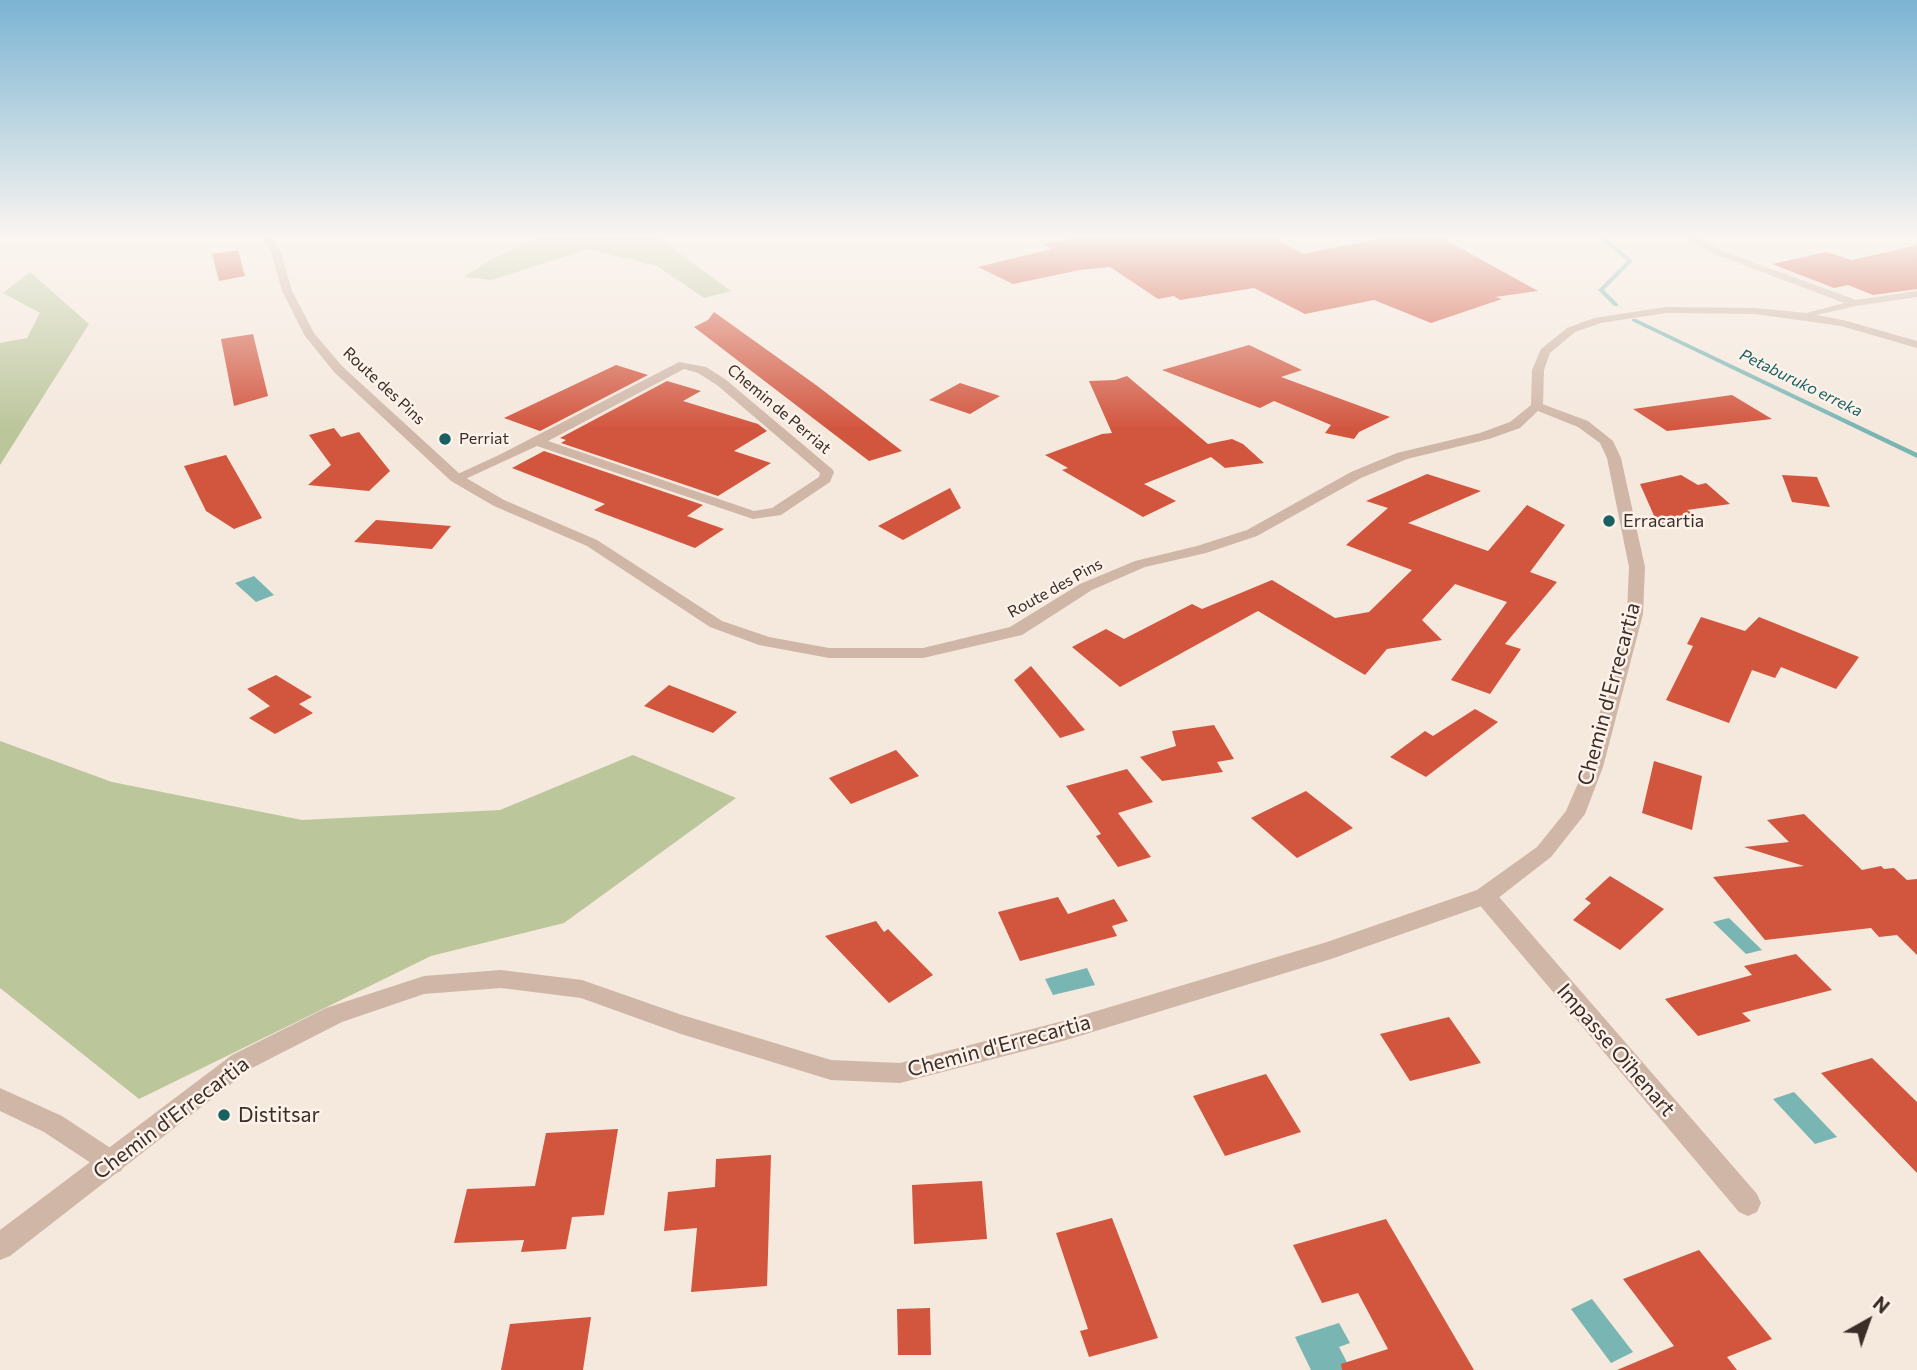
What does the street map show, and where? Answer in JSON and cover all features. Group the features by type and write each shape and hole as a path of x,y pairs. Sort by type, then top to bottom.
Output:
{"street":[{"name":"Route des Pins","path":"293,302 309,334 338,369 456,478 499,503 592,543 716,624 765,641 829,653 923,653 1016,631 1086,587 1140,564 1201,550 1252,533 1356,475 1402,456 1484,436 1515,425 1536,406"},
{"path":"1807,316 1862,302"},
{"path":"1536,406 1538,370 1545,351 1571,330 1598,320 1633,313 1666,310 1755,311 1807,316 1843,323 1917,345"},
{"name":"Chemin de Perriat","path":"456,478 536,442 683,365 702,370 722,382 827,472 825,479 776,512 753,515 536,442"},
{"name":"Chemin d'Errecartia","path":"0,1247 241,1062 334,1015 424,985 501,979 582,989 681,1024 831,1070 900,1073 1063,1031 1331,950 1485,897 1544,852 1575,814 1594,767 1635,614 1637,567 1614,458 1606,441 1583,424 1536,406"},
{"name":"Impasse Oïhenart","path":"1485,897 1748,1203"},
{"path":"0,1099 53,1124 112,1163"}],"green space":[{"path":"20,302 64,302 89,324 0,465 0,343 27,338 40,313"},
{"path":"0,741 112,782 302,820 500,810 633,755 736,798 564,923 431,956 139,1099 0,988"}],"water":[{"path":"254,576 274,595 256,602 235,583"},
{"path":"1729,918 1762,950 1746,954 1713,922"},
{"path":"1087,968 1095,985 1053,995 1045,979"},
{"path":"1794,1092 1837,1137 1815,1144 1773,1099"},
{"path":"1592,1299 1633,1352 1611,1363 1571,1309"},
{"path":"1339,1323 1350,1343 1339,1347 1351,1370 1311,1370 1295,1337"}],"building":[{"path":"1281,302 1364,302 1305,314"},
{"path":"1379,302 1493,302 1431,323"},
{"path":"714,312 902,451 869,461 694,327 708,320"},
{"path":"253,334 268,396 234,406 221,339"},
{"path":"1249,345 1302,370 1281,377 1390,417 1359,432 1354,439 1325,433 1331,425 1274,401 1260,408 1162,370"},
{"path":"616,365 648,375 540,431 504,418"},
{"path":"1127,376 1208,444 1232,439 1243,444 1264,463 1225,468 1211,457 1144,484 1176,501 1143,517 1062,470 1068,468 1045,455 1102,434 1112,433 1089,381 1115,380"},
{"path":"667,381 701,391 683,401 758,424 767,431 734,451 771,463 718,496 561,443 566,440 560,438"},
{"path":"960,383 1000,396 970,414 929,400"},
{"path":"1732,395 1772,419 1667,431 1633,409"},
{"path":"334,428 341,437 359,432 390,471 369,491 308,485 331,465 309,435"},
{"path":"544,451 703,505 687,516 724,529 695,548 594,510 605,504 512,468"},
{"path":"226,455 262,518 234,529 206,511 184,466"},
{"path":"1427,474 1481,491 1408,523 1488,551 1527,505 1565,525 1530,572 1557,582 1505,644 1521,649 1490,694 1451,680 1507,602 1455,584 1422,620 1442,640 1387,649 1365,675 1258,611 1120,687 1072,647 1106,629 1124,639 1192,604 1202,609 1272,580 1335,618 1369,612 1412,570 1346,545 1388,508 1366,501"},
{"path":"1681,475 1698,485 1706,483 1730,504 1687,510 1698,517 1659,527 1640,484"},
{"path":"1782,475 1817,477 1830,507 1792,502"},
{"path":"950,488 961,508 903,540 878,526"},
{"path":"376,520 451,526 432,549 354,542"},
{"path":"1701,617 1745,631 1759,617 1859,657 1836,689 1781,667 1775,678 1752,670 1729,723 1666,700 1693,646 1687,644"},
{"path":"1031,666 1085,730 1060,738 1014,680"},
{"path":"276,675 312,697 299,704 313,713 275,734 249,718 270,706 247,689"},
{"path":"669,685 737,712 713,733 644,706"},
{"path":"1475,709 1498,722 1426,777 1390,757 1425,731 1433,736"},
{"path":"1214,725 1234,759 1217,762 1223,772 1162,781 1140,757 1176,746 1172,731"},
{"path":"896,750 919,776 851,804 829,778"},
{"path":"1654,761 1702,776 1692,830 1642,813"},
{"path":"1127,769 1153,802 1118,813 1151,857 1118,867 1096,836 1101,834 1066,786"},
{"path":"1306,791 1353,828 1297,858 1251,818"},
{"path":"1804,814 1862,870 1881,866 1884,869 1894,868 1907,880 1917,879 1917,955 1897,935 1879,937 1871,928 1765,940 1713,877 1804,866 1744,847 1789,842 1767,820"},
{"path":"1610,876 1664,909 1620,950 1573,920 1591,903 1585,899"},
{"path":"1058,897 1068,914 1114,899 1128,921 1112,926 1117,936 1020,961 998,912"},
{"path":"876,921 884,932 888,929 933,975 889,1003 825,936"},
{"path":"1796,954 1832,990 1742,1013 1751,1021 1698,1036 1665,999 1752,975 1744,966"},
{"path":"1449,1017 1481,1063 1410,1081 1380,1034"},
{"path":"1872,1058 1917,1102 1917,1173 1821,1073"},
{"path":"1266,1074 1301,1132 1225,1156 1193,1096"},
{"path":"618,1129 604,1215 572,1217 566,1249 521,1252 524,1240 454,1243 467,1189 535,1186 546,1133"},
{"path":"771,1155 767,1286 691,1292 697,1228 664,1231 668,1192 715,1187 716,1159"},
{"path":"982,1181 987,1239 914,1244 912,1185"},
{"path":"1112,1218 1158,1338 1089,1357 1080,1331 1088,1329 1056,1233"},
{"path":"1386,1219 1474,1370 1342,1370 1341,1364 1388,1349 1358,1293 1322,1303 1293,1245"},
{"path":"1699,1250 1772,1339 1727,1357 1737,1370 1617,1370 1674,1346 1623,1279"},
{"path":"930,1308 931,1355 898,1355 897,1309"},
{"path":"591,1317 583,1370 501,1370 510,1324"}],"waterway":[{"name":"Petaburuko erreka","path":"1613,302 1616,305"},
{"name":"Petaburuko erreka","path":"1634,320 1917,456"}],"place":[{"name":"Perriat","path":"445,439"},
{"name":"Erracartia","path":"1609,521"},
{"name":"Distitsar","path":"224,1115"}]}
